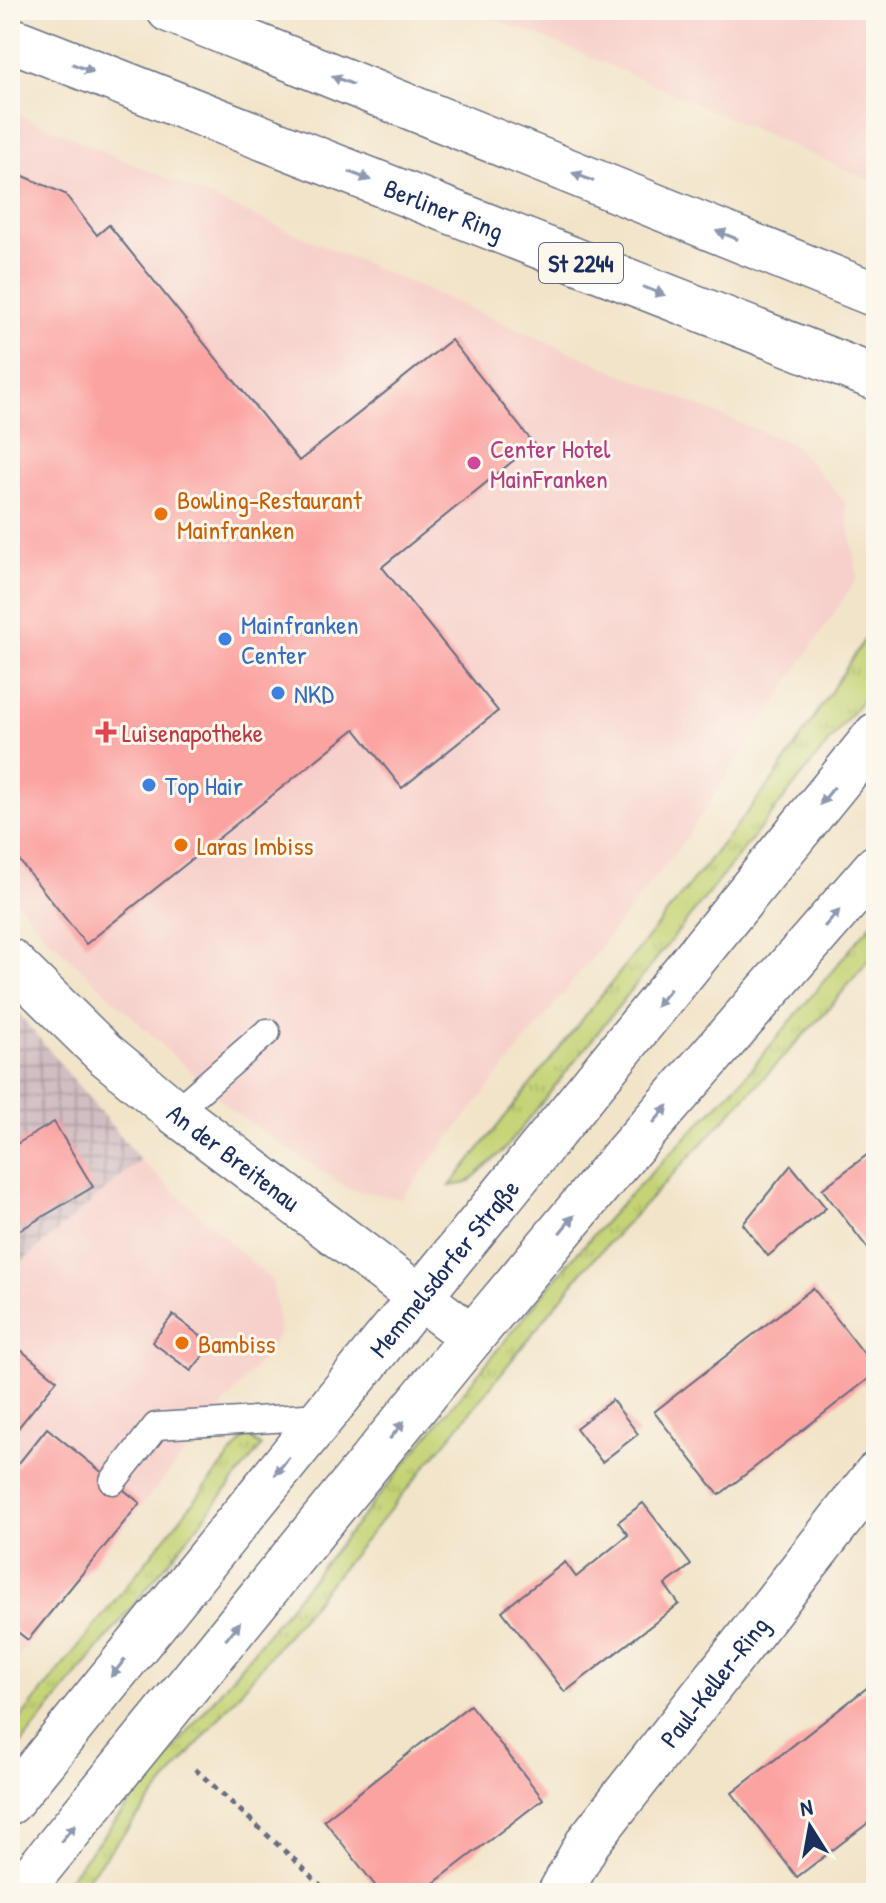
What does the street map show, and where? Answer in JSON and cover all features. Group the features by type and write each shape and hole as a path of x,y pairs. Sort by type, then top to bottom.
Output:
{"main road":[{"path":"169,10 876,295"},
{"name":"Berliner Ring","path":"10,39 876,378"},
{"name":"Memmelsdorfer Straße","path":"14,1787 322,1416 876,735"},
{"path":"19,1893 472,1337 609,1173 876,867"},
{"name":"An der Breitenau","path":"10,961 104,1053 175,1112 472,1337"},
{"name":"Paul-Keller-Ring","path":"560,1893 588,1842 876,1474"}],"lane":[{"path":"175,1112 267,1032"},
{"path":"113,1481 156,1426 322,1416"}],"path":[{"path":"195,1769 327,1893"}],"shaded area":[{"path":"472,10 876,10 876,183 577,51"},
{"path":"10,111 794,445 845,502 858,577 683,842 401,1199 349,1189 231,1110 45,935 10,893"},
{"path":"10,1003 140,1160 10,1272"},
{"path":"140,1160 272,1281 280,1332 261,1360 10,1666 10,1272"}],"green space":[{"path":"876,622 876,683 504,1150 467,1183 450,1186 776,776"},
{"path":"876,918 876,951 830,1007 586,1267 75,1893 57,1893 563,1269 618,1207 742,1080"},
{"path":"247,1435 261,1447 19,1747 10,1732"}],"building":[{"name":"Mainfranken Center","path":"10,170 65,194 97,235 109,225 299,461 451,340 534,444 382,567 498,711 402,788 355,729 86,944 10,849"},
{"path":"54,1122 93,1187 10,1236 10,1148"},
{"path":"876,1148 876,1259 822,1189"},
{"path":"791,1165 826,1208 768,1256 743,1224"},
{"path":"813,1288 876,1373 719,1495 654,1412"},
{"name":"Bambiss","path":"173,1315 212,1345 191,1371 152,1342"},
{"path":"10,1341 57,1380 10,1438"},
{"path":"612,1400 638,1434 602,1462 576,1428"},
{"path":"47,1428 140,1503 28,1640 10,1626 10,1474"},
{"path":"643,1503 691,1565 665,1585 679,1604 565,1692 502,1611 565,1562 576,1577 628,1535 618,1522"},
{"path":"868,1687 876,1698 876,1817 797,1877 732,1793"},
{"path":"470,1705 543,1799 421,1893 381,1893 324,1820"}],"place":[{"name":"Center Hotel MainFranken","path":"474,463"},
{"name":"Bowling-Restaurant Mainfranken","path":"161,514"},
{"name":"Mainfranken Center","path":"225,639"},
{"name":"NKD","path":"278,693"},
{"name":"Luisenapotheke","path":"106,732"},
{"name":"Top Hair","path":"149,785"},
{"name":"Laras Imbiss","path":"181,845"},
{"name":"Bambiss","path":"182,1343"}]}
